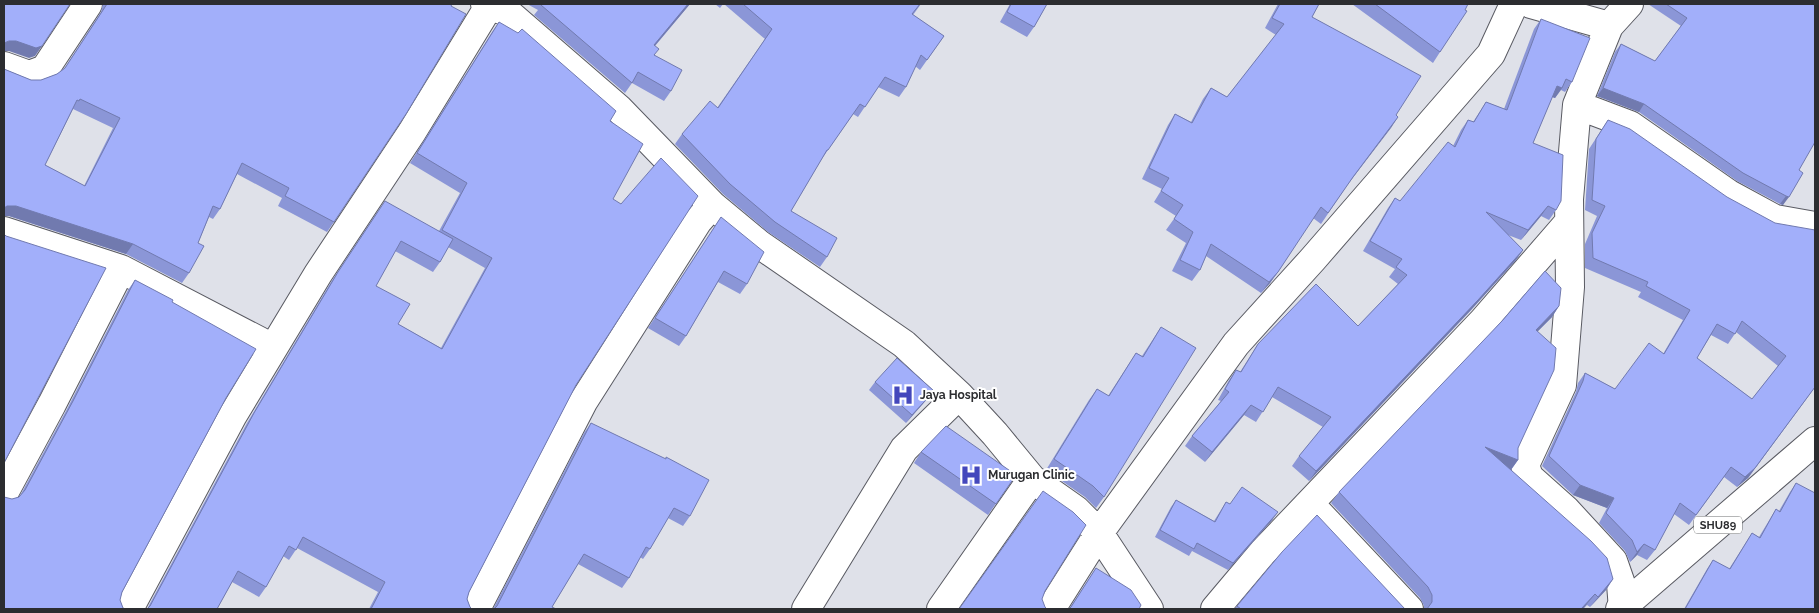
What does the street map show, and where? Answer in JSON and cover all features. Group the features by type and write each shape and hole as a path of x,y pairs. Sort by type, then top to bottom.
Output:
{"street":[{"path":"4,66 29,76 45,69 88,4"},
{"path":"1051,609 1099,533 1236,344 1313,259 1491,54 1514,4"},
{"path":"1531,4 1609,26"},
{"path":"1622,609 1621,584 1612,561 1566,510 1529,477 1525,464 1562,385 1570,287 1569,199 1577,105 1609,26 1629,4"},
{"path":"129,609 233,414 318,274 412,132 499,6 618,108 712,205 759,244 904,344 959,395 995,434 1032,479 1076,510 1099,533 1149,609"},
{"path":"1577,105 1630,125 1729,194 1775,219 1815,226"},
{"path":"476,609 583,402 698,221 712,205"},
{"path":"1215,609 1263,552 1483,321 1569,222"},
{"path":"4,231 121,269 274,348"},
{"path":"8,477 52,404 121,269"},
{"path":"806,609 904,450 959,395"},
{"name":"SHU89","path":"1622,609 1815,441"},
{"path":"941,609 1032,479"},
{"path":"1310,504 1409,609"}],"building":[{"path":"4,4 70,4 42,46 36,48 16,41 4,43"},
{"path":"107,4 452,4 451,6 466,14 406,114 334,222 285,196 289,188 242,163 220,209 213,206 198,243 204,246 189,273 133,244 16,206 4,208 4,69 31,80 41,80 57,74 65,68","holes":["80,99 120,118 85,186 45,165 77,100 79,101"]},
{"path":"542,4 688,4 654,45 659,49 654,55 682,70 671,91 638,72 632,83"},
{"path":"743,4 920,4 912,14 944,36 927,60 921,55 906,87 885,77 865,107 860,104 827,150 791,211 837,238 827,257 775,222 730,184 682,134 710,101 718,108 772,29"},
{"path":"1011,4 1047,4 1034,27 1007,12"},
{"path":"1280,4 1319,4 1312,17 1421,76 1396,115 1398,117 1328,213 1321,207 1278,272 1269,282 1211,244 1200,270 1180,260 1193,232 1174,219 1183,205 1161,191 1169,178 1149,168 1175,114 1192,123 1211,88 1227,97 1284,24 1272,18"},
{"path":"1375,4 1468,4 1465,10 1467,11 1440,52"},
{"path":"1666,4 1815,4 1815,142 1799,170 1803,173 1789,197 1743,173 1644,104 1603,88 1621,44 1655,61 1687,18"},
{"path":"1541,19 1590,38 1572,82 1566,79 1562,88 1557,86 1533,143 1563,155 1561,201 1556,210 1548,206 1528,230 1486,212 1523,250 1316,471 1299,456 1331,417 1278,387 1263,412 1251,405 1212,452 1192,436 1229,392 1225,389 1236,370 1241,372 1258,344 1316,284 1358,326 1407,275 1396,267 1402,259 1370,241 1395,198 1400,201 1448,142 1455,147 1468,120 1474,122 1486,102 1507,110"},
{"path":"499,22 518,33 522,29 616,111 610,121 643,144 613,199 621,204 661,158 698,196 576,385 469,592 467,599 472,609 371,609 385,582 303,537 296,550 289,546 266,587 238,571 217,609 147,609 254,413 338,272 385,201 453,239 440,262 401,241 376,286 410,304 398,324 442,349 492,258 442,230 467,183 417,153"},
{"path":"1608,120 1630,129 1727,197 1775,223 1815,230 1815,387 1755,468 1745,477 1731,467 1696,515 1680,503 1655,550 1644,544 1637,552 1632,540 1606,513 1614,498 1580,485 1549,456 1585,373 1615,389 1649,343 1664,354 1690,310 1646,286 1648,282 1593,258 1592,233 1605,206 1592,200 1596,139","holes":["1742,321 1786,356 1752,399 1697,358 1717,324 1735,334"]},
{"path":"721,217 764,252 747,284 724,271 686,336 655,318"},
{"path":"4,234 106,268 4,463"},
{"path":"1545,271 1561,288 1559,306 1536,330 1556,348 1554,370 1518,448 1518,460 1485,447 1591,541 1607,558 1613,579 1598,597 1595,594 1581,609 1427,609 1432,602 1432,595 1428,587 1339,492 1502,321"},
{"path":"135,280 256,349 226,398 122,592 120,600 125,609 4,609 4,497 12,499 19,497 25,490"},
{"path":"1161,327 1196,348 1104,497 1093,486 1054,459 1097,389 1109,396 1136,353 1143,357"},
{"path":"897,358 934,391 912,415 875,382"},
{"path":"591,423 666,459 666,457 709,480 690,516 674,508 650,549 646,547 629,578 584,554 552,607 556,609 494,609 497,606"},
{"path":"946,426 1016,475 996,504 921,452"},
{"path":"1796,483 1815,493 1815,609 1685,609 1713,560 1730,569 1752,533 1760,538 1776,509 1780,512"},
{"path":"1242,487 1278,512 1233,563 1197,543 1194,549 1160,530 1176,500 1215,522 1226,502 1230,504"},
{"path":"1043,491 1073,512 1086,525 1045,591 1042,599 1047,609 959,609"},
{"path":"1317,515 1405,609 1241,609 1237,606 1282,552"},
{"path":"1096,568 1131,590 1141,605 1139,609 1069,609"}],"place":[{"name":"Jaya Hospital","path":"903,395"},
{"name":"Murugan Clinic","path":"971,475"}]}
